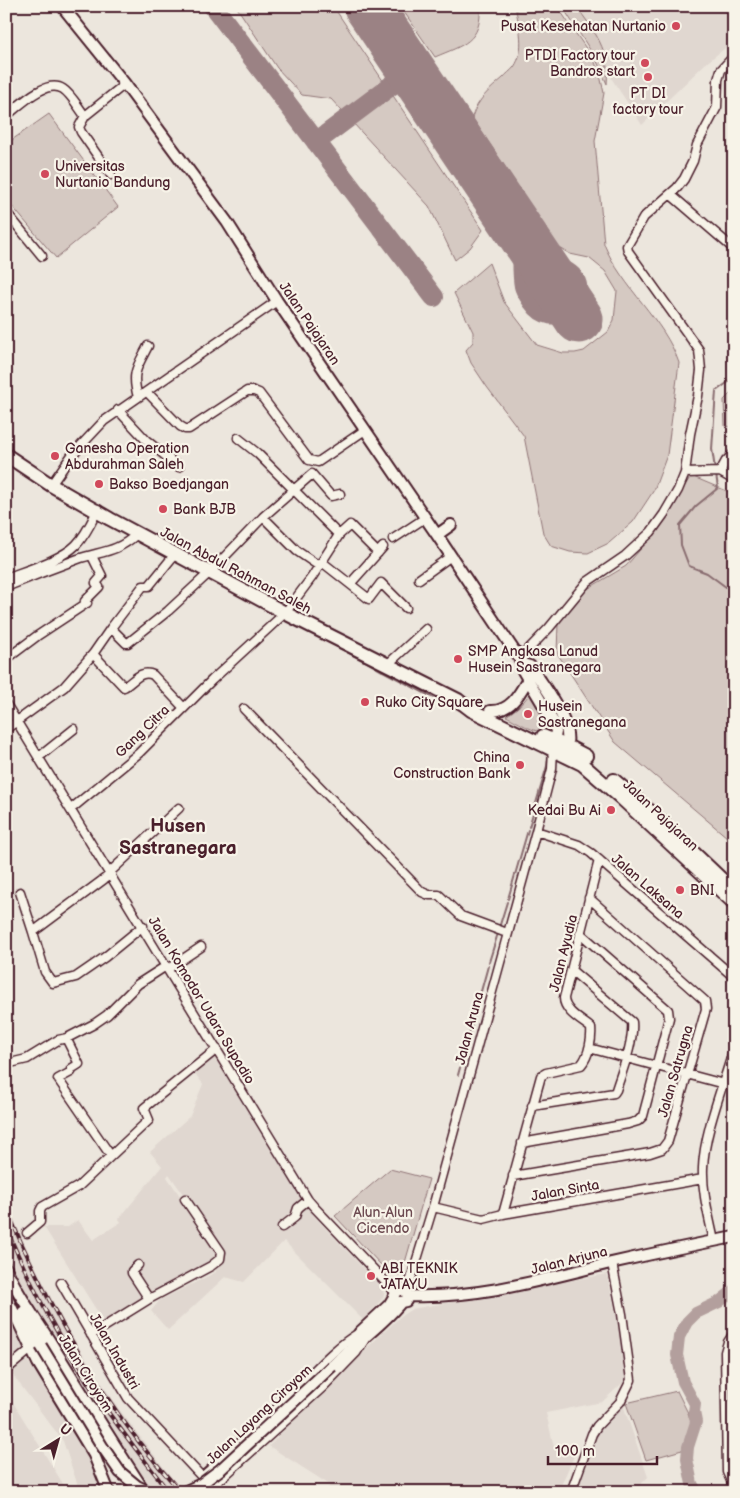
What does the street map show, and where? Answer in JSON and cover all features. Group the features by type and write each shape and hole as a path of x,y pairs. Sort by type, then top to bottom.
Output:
{"highway":[{"name":"Jalan Abdul Rahman Saleh","path":"6,454 52,485 98,509 137,534 285,613 458,700 471,710 560,748"},
{"name":"Jalan Abdul Rahman Saleh","path":"458,700 490,711 560,748"},
{"name":"Jalan Pajajaran","path":"560,748 592,760 734,890"},
{"name":"Jalan Pajajaran","path":"560,748 600,778 734,903"}],"main road":[{"name":"Jalan Pajajaran","path":"62,6 125,84 227,222 277,301 426,518 521,662 523,671 554,723 560,748"},
{"path":"437,535 451,525"},
{"name":"Jalan Pajajaran","path":"521,662 530,666 533,670 562,717 567,729 560,748"},
{"path":"490,711 502,710 508,707 522,691 528,679"},
{"name":"Jalan Arjuna","path":"402,1296 452,1296 512,1288 612,1263 734,1237"},
{"name":"Jalan Ciroyom","path":"6,1268 9,1285 48,1339 145,1492"},
{"path":"9,1285 22,1310 36,1348 102,1446 120,1472 137,1486 150,1492"},
{"path":"6,1296 87,1442 109,1492"},
{"path":"363,1335 402,1296"},
{"name":"Jalan Layang Ciroyom","path":"184,1492 200,1484 221,1469 363,1335"}],"street":[{"path":"521,662 587,582 624,556 651,532 678,490 685,473 701,370 699,350 648,281 628,251 627,246 644,217 684,179 693,161 697,145 718,107 718,80 721,70 734,56"},
{"path":"111,174 79,127 85,116 125,84"},
{"path":"6,116 36,92 52,86 64,90 85,116"},
{"path":"670,194 734,249"},
{"path":"6,212 42,256"},
{"path":"52,485 72,455 104,421 277,301"},
{"path":"138,397 134,386 135,371 148,346"},
{"path":"147,392 180,426 189,429 247,391 254,391 258,393 309,460 315,462 318,462 365,430"},
{"path":"118,410 146,440 179,467"},
{"path":"238,438 295,489 339,535 350,524 380,550 350,584"},
{"path":"716,472 734,453"},
{"path":"685,473 716,472 734,480"},
{"path":"111,628 128,643 168,611 198,581 210,572 264,517 312,474 330,496 340,494"},
{"path":"8,575 56,558 69,550 82,538 98,509"},
{"path":"264,517 297,551 321,564 369,599 381,583 406,608"},
{"path":"393,539 426,518"},
{"path":"6,587 30,576 117,549 137,534"},
{"name":"Gang Citra","path":"71,809 139,753 226,667 285,613 321,564 339,535"},
{"path":"6,729 64,687 93,654 143,586 148,586 175,554"},
{"path":"6,657 10,657 86,603 85,601 99,587 96,583 102,576 92,556"},
{"path":"419,579 451,556"},
{"path":"387,665 426,629"},
{"path":"93,654 124,687 139,675 149,673 154,675 184,708"},
{"name":"Jalan Komodor Udara Supadio","path":"6,704 143,926 308,1200 402,1296"},
{"path":"244,709 422,892 429,895 439,894 461,916 505,931"},
{"path":"39,757 74,729"},
{"name":"Jalan Aruna","path":"552,769 560,748"},
{"name":"Jalan Aruna","path":"402,1296 433,1207 505,931 536,830 552,769 560,748"},
{"path":"33,932 110,873 179,808"},
{"name":"Jalan Laksana","path":"536,830 579,845 600,860 734,978"},
{"name":"Jalan Ayudia","path":"589,1048 591,1028 569,1011 564,1003 580,933 600,860"},
{"path":"20,892 45,972 53,983 76,977 105,957 143,926"},
{"name":"Jalan Satrugna","path":"513,1176 650,1153 662,1149 668,1140 706,1009 705,1002 590,898"},
{"path":"522,1142 638,1121 643,1116 669,1018 668,1010 580,933"},
{"path":"6,1064 26,1059 58,1040 86,1029 107,1015 138,984 201,947"},
{"path":"532,1106 614,1093 626,1058 633,1029 632,1022 571,970"},
{"path":"66,1038 79,1064 71,1069 72,1072 58,1079 111,1156"},
{"path":"503,1214 541,1076 546,1073 582,1064 589,1048 724,1084"},
{"path":"714,1241 703,1179 703,1166 710,1129 734,1048"},
{"path":"27,1233 40,1222 42,1207 79,1186 149,1120 144,1108 217,1049"},
{"name":"Jalan Sinta","path":"433,1207 483,1219 703,1179"},
{"path":"91,1335 149,1299 211,1266 221,1256 221,1252 185,1199"},
{"path":"282,1227 295,1217 298,1208 308,1200"},
{"path":"571,1492 592,1434 597,1426 620,1402 631,1380 622,1314 612,1263"},
{"path":"138,1265 132,1273 149,1299"},
{"name":"Jalan Industri","path":"62,1283 131,1402 214,1489"},
{"path":"734,1333 728,1342 725,1352 727,1472 734,1487"},
{"path":"202,1477 290,1396 346,1340 363,1335"},
{"path":"214,1489 356,1354 363,1335"},
{"path":"6,1370 36,1348"}],"shaded area":[{"path":"564,6 734,6 734,41 705,64 642,125"},
{"path":"216,1053 313,1215 380,1286 384,1294 383,1298 363,1320 284,1241 244,1282 225,1277 168,1330 151,1311 160,1300 216,1272 216,1264 225,1254 169,1174 167,1177 218,1251 219,1257 104,1322 44,1227 68,1227 78,1220 93,1240 121,1222 119,1219 162,1166 150,1152 190,1116 203,1084 193,1071"},
{"path":"6,1200 39,1279 67,1329 118,1408 174,1481 185,1492 149,1492 56,1345 25,1293 6,1256"},
{"path":"607,1274 630,1376 602,1402 546,1413 554,1447 574,1456 558,1492 326,1492 330,1485 269,1446 326,1386 401,1316 412,1309"},
{"path":"6,1307 24,1340 25,1349 22,1354 6,1366"},
{"path":"26,1359 82,1437 105,1492 80,1492 63,1441 9,1370"},
{"path":"6,1391 68,1492 6,1492"},
{"path":"623,1405 648,1477 633,1492 575,1492 584,1473 596,1435"}],"green space":[{"path":"236,6 333,6 483,230 470,248 455,260 429,206 331,99 302,95 277,68"},
{"path":"400,6 480,6 480,18 478,27 469,41 435,57"},
{"path":"515,6 557,6 594,60 604,93 595,141 604,244 621,275 663,332 679,363 667,455 654,490 633,522 609,543 588,553 570,552 551,546 543,533 524,436 471,363 466,350 473,342 473,332 454,293 489,263 504,302 537,345 563,353 584,351 608,332 614,320 617,291 605,271 589,258 570,254 558,247 472,117 484,95 513,68 518,60 521,45"},
{"path":"562,6 576,6 595,33 604,51 607,84 596,59"},
{"path":"49,114 118,207 56,258 6,199 6,144"},
{"path":"734,390 734,427 725,426 724,400"},
{"path":"691,476 734,494 734,843 615,742 557,653 558,623 579,594 626,566 657,530"},
{"path":"531,690 552,724 552,732 547,733 535,730 506,716 524,702"},
{"name":"Alun-Alun Cicendo","path":"390,1169 429,1179 402,1273 399,1275 390,1273 382,1266 335,1216"},
{"path":"677,1391 691,1422 682,1450 646,1460 626,1403"}],"waterway":[{"path":"715,469 712,449 716,391 734,378"},
{"path":"716,474 718,488 696,506 680,525 681,545 689,566 707,573 734,593"},
{"path":"319,637 364,661"},
{"path":"365,661 382,671"},
{"path":"383,671 432,697"},
{"path":"433,697 464,712"},
{"path":"529,827 547,766 548,756 544,752"},
{"path":"508,899 528,830"},
{"path":"499,928 507,902"},
{"path":"489,962 498,933"},
{"path":"458,1075 488,966"},
{"path":"415,1285 419,1292"},
{"path":"697,1492 692,1484 687,1459 688,1447 696,1422 695,1404 683,1382 677,1355 679,1337 687,1322 696,1313 719,1302 734,1290"}],"taxiway":[{"path":"213,6 434,297"},
{"path":"316,142 392,85 399,69 398,51"},
{"path":"392,85 405,78 424,90"},
{"path":"519,230 538,256 562,269 575,280 576,296 566,310 558,314 541,311 526,292 523,274 523,236"}],"runway":[{"path":"368,6 579,319"}],"railway":[{"path":"6,1208 41,1284 81,1358 128,1427 181,1492"},
{"path":"6,1228 37,1295 73,1360 108,1413 169,1492"}],"place":[{"name":"Pusat Kesehatan Nurtanio","path":"676,26"},
{"name":"PTDI Factory tour Bandros start","path":"645,63"},
{"name":"PT DI factory tour","path":"648,77"},
{"name":"Universitas Nurtanio Bandung","path":"45,174"},
{"name":"Ganesha Operation Abdurahman Saleh","path":"55,456"},
{"name":"Bakso Boedjangan","path":"99,484"},
{"name":"Bank BJB","path":"163,509"},
{"name":"SMP Angkasa Lanud Husein Sastranegara","path":"458,659"},
{"name":"Ruko City Square","path":"365,702"},
{"name":"Husein Sastranegana","path":"528,714"},
{"name":"China Construction Bank","path":"520,765"},
{"name":"Kedai Bu Ai","path":"611,810"},
{"name":"BNI","path":"680,890"},
{"name":"ABI TEKNIK JATAYU","path":"371,1276"}],"district":[{"name":"Husen Sastranegara","path":"178,836"}]}
